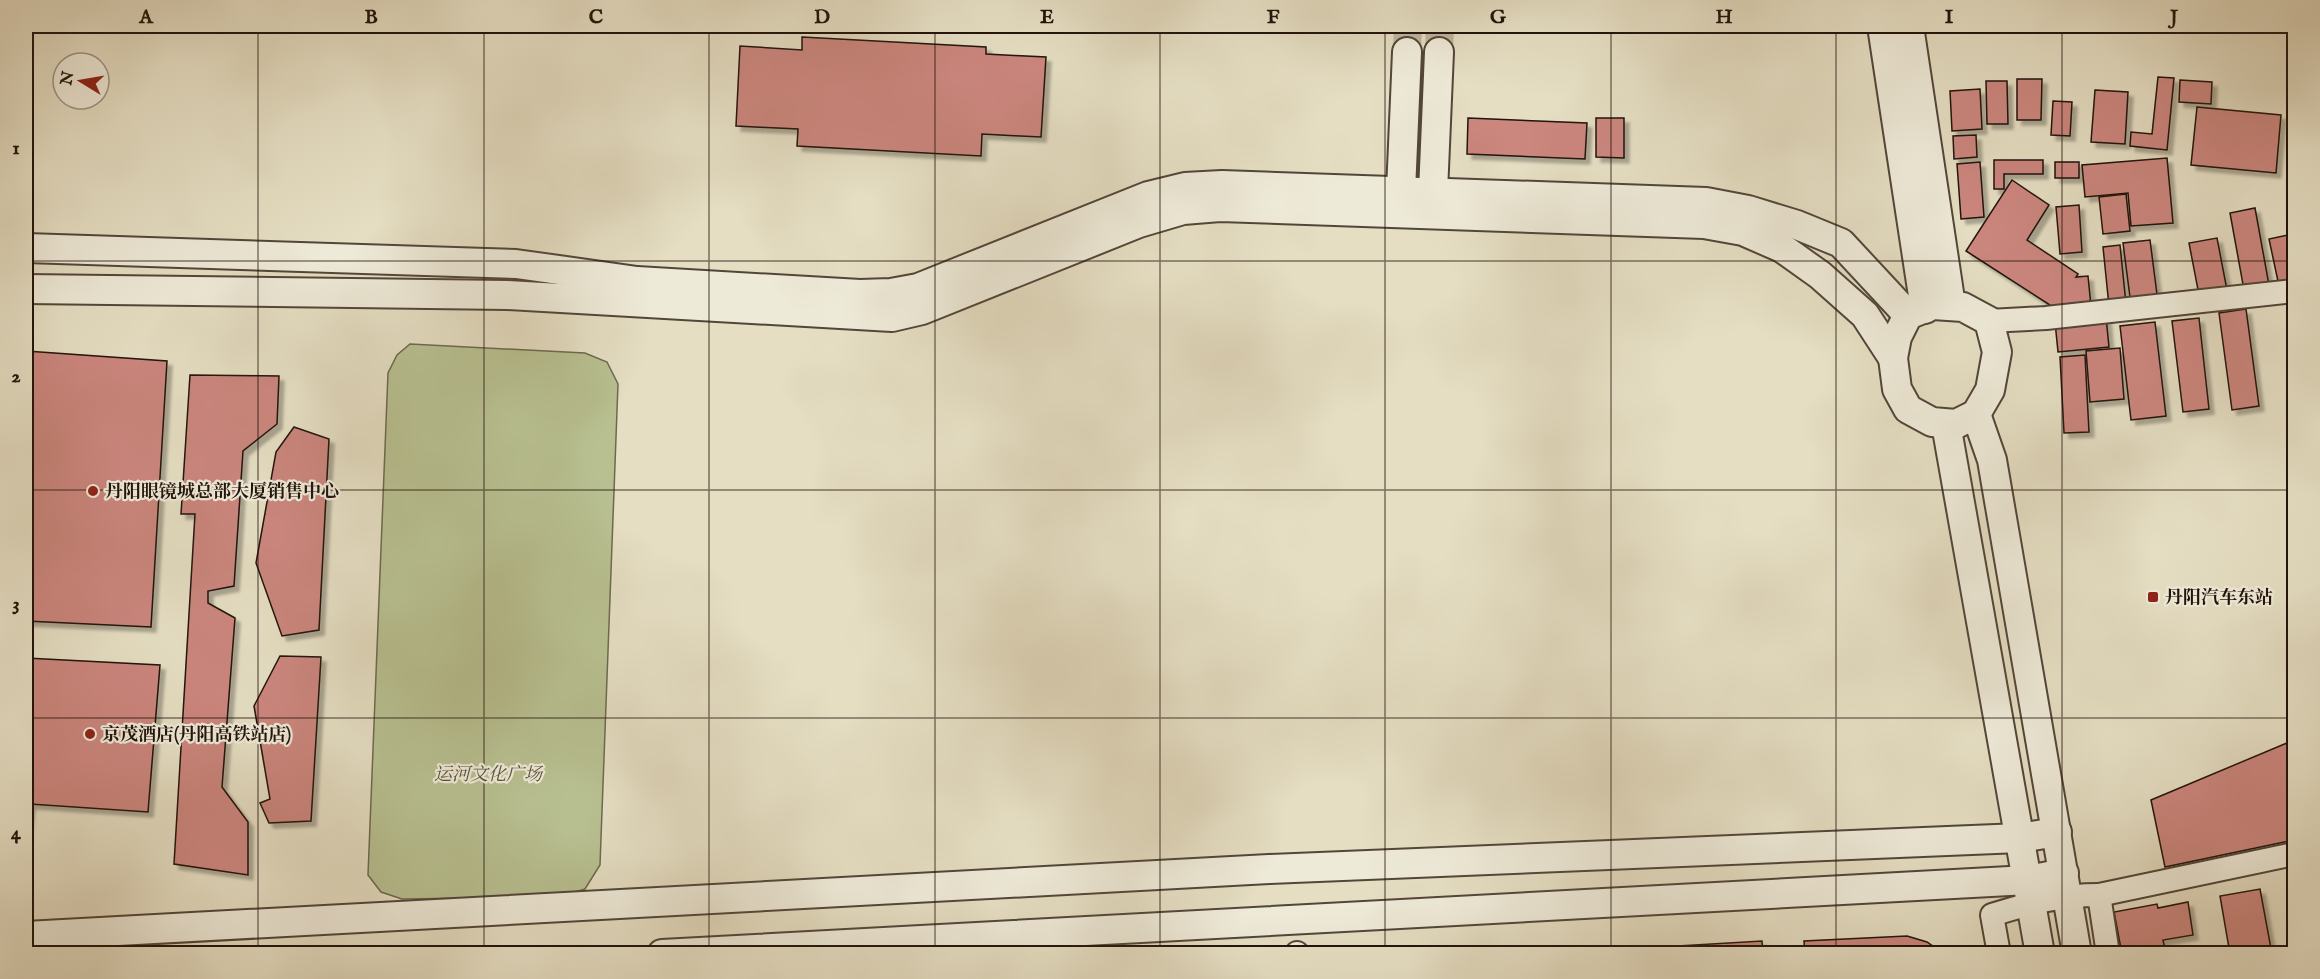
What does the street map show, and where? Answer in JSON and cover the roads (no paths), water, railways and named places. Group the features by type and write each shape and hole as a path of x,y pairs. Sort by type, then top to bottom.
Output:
{"street":[{"path":"1882,26 1928,310"},
{"path":"1909,26 1928,310"},
{"path":"1407,52 1408,202"},
{"path":"1433,192 1439,52"},
{"path":"26,248 516,264 638,280 860,294 891,293 918,288 1148,196 1185,187 1222,185 1408,202 1704,224 1743,231 1782,248 1820,275 1865,315 1893,358"},
{"path":"26,289 507,296 892,317 922,310 1139,223 1184,210 1408,202 1433,192 1706,202 1748,210 1797,225 1841,243 1928,310"},
{"path":"1989,321 1996,352 1989,390 1976,414 1956,424 1932,422 1908,409 1897,389 1893,358 1897,338 1928,310 1964,307 1989,321 2046,318 2295,291"},
{"path":"1976,414 1992,459 2077,954"},
{"path":"1946,423 2040,954"},
{"path":"26,936 1269,869 2020,838 2057,832"},
{"path":"662,954 2030,892 2066,884 2099,895 2295,854"},
{"path":"2000,954 1992,915 2030,892"},
{"path":"2099,895 2109,954"}],"tunnel":[{"path":"1407,52 1408,26"},
{"path":"1439,52 1440,26"}],"place":[{"name":"丹阳眼镜城总部大厦销售中心","path":"93,491"},
{"name":"丹阳汽车东站","path":"2153,597"},
{"name":"京茂酒店(丹阳高铁站店)","path":"90,734"}],"park label":[{"name":"运河文化广场","path":"488,774"}]}
